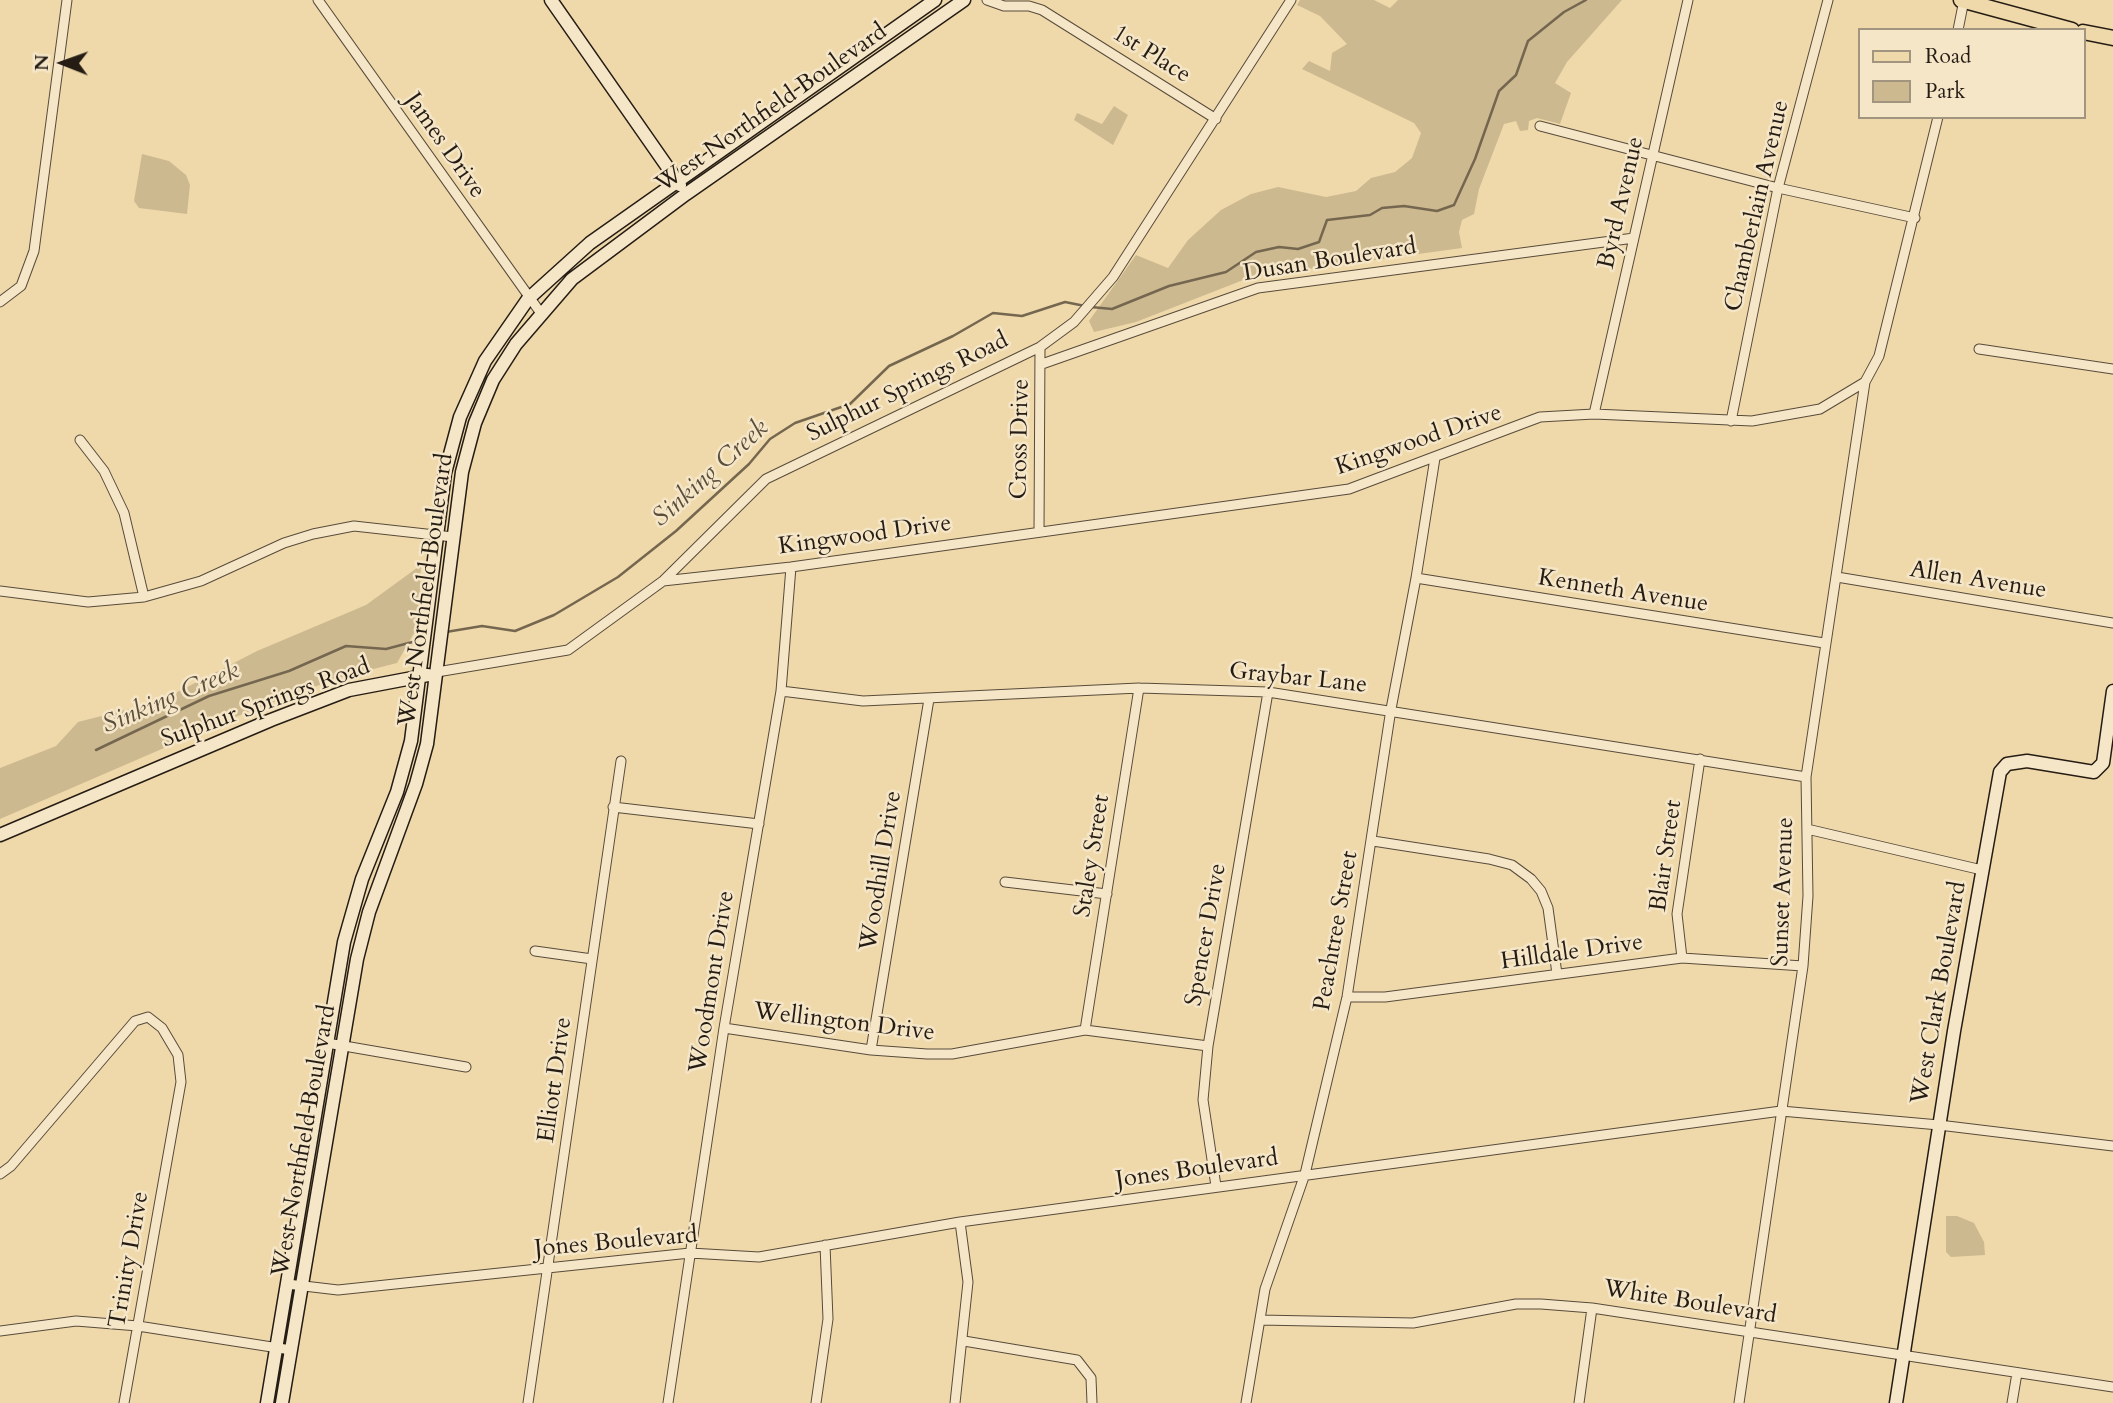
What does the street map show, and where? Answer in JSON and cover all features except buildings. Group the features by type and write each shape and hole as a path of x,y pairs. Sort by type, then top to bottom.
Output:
{"main road":[{"path":"551,0 686,194"},
{"name":"West Northfield Boulevard","path":"267,1403 344,942 362,879 397,792 411,741 445,473 460,416 485,361 528,299 590,243 935,0"},
{"name":"West Northfield Boulevard","path":"282,1403 357,959 369,912 416,783 426,744 462,472 475,424 493,380 540,312 572,279 686,194 964,0"},
{"path":"1963,0 2065,28"},
{"path":"2085,32 2113,38"},
{"path":"745,133 755,147"},
{"name":"Sulphur Springs Road","path":"0,835 297,710 349,691 437,672"},
{"name":"West Clark Boulevard","path":"1896,1403 1939,1125 2000,772 2007,764 2027,761 2094,772 2108,763 2113,691"}],"street":[{"path":"0,302 21,286 34,251 67,0"},
{"name":"James Drive","path":"318,0 528,299 540,312"},
{"name":"1st Place","path":"987,0 1004,6 1029,5 1042,10 1216,119"},
{"name":"Sulphur Springs Road","path":"437,672 568,650 663,581 766,479 1040,347 1085,311 1113,277 1291,0"},
{"name":"Byrd Avenue","path":"1594,414 1688,0"},
{"name":"Chamberlain Avenue","path":"1731,421 1778,188 1828,0"},
{"path":"1958,28 1963,0"},
{"path":"1865,382 1879,356 1938,119"},
{"path":"1540,126 1778,188 1914,218"},
{"name":"Dusan Boulevard","path":"1042,364 1258,288 1634,238"},
{"name":"Cross Drive","path":"1039,532 1040,347"},
{"path":"1979,349 2113,369"},
{"name":"Kingwood Drive","path":"663,581 791,567 1349,489 1540,417 1594,414 1731,421 1804,414 1820,409 1865,382"},
{"name":"Sunset Avenue","path":"1739,1403 1803,966 1808,896 1806,777 1865,382"},
{"path":"80,440 104,471 124,513 144,597"},
{"name":"Peachtree Street","path":"1246,1403 1265,1289 1305,1174 1347,997 1373,841 1391,709 1435,458"},
{"path":"0,591 88,602 144,597 201,581 284,543 354,526 453,537"},
{"name":"Woodmont Drive","path":"668,1403 724,1028 781,691 791,567"},
{"name":"Allen Avenue","path":"1837,577 2113,623"},
{"name":"Kenneth Avenue","path":"1416,578 1824,643"},
{"name":"Graybar Lane","path":"781,691 863,701 1139,688 1268,692 1391,709 1806,777"},
{"name":"Staley Street","path":"1085,1030 1139,688"},
{"name":"Spencer Drive","path":"1216,1186 1203,1100 1208,1046 1268,692"},
{"name":"Woodhill Drive","path":"872,1050 929,699"},
{"name":"Blair Street","path":"1682,958 1677,914 1700,759"},
{"name":"Elliott Drive","path":"528,1403 621,761"},
{"path":"613,807 758,824"},
{"path":"1807,829 1982,870"},
{"path":"1373,841 1489,859 1512,865 1531,878 1541,891 1548,908 1557,974"},
{"path":"1005,881 1107,894"},
{"path":"535,951 592,959"},
{"name":"Hilldale Drive","path":"1347,997 1384,997 1682,958 1803,966"},
{"name":"Trinity Drive","path":"0,1174 11,1166 140,1017 148,1017 162,1028 178,1055 181,1082 124,1403"},
{"name":"Wellington Drive","path":"724,1028 872,1050 952,1054 1085,1030 1208,1046"},
{"path":"327,1043 466,1067"},
{"name":"Jones Boulevard","path":"287,1284 338,1290 690,1253 759,1256 960,1222 1781,1111 1939,1125 2113,1146"},
{"path":"955,1403 964,1341 968,1282 960,1222"},
{"path":"816,1403 828,1319 825,1245"},
{"name":"White Boulevard","path":"1260,1320 1413,1323 1516,1304 1592,1308 2113,1387"},
{"path":"1579,1403 1592,1308"},
{"path":"0,1331 76,1321 138,1326 291,1350"},
{"path":"964,1341 1077,1360 1091,1378 1092,1403"},
{"path":"2012,1403 2017,1373"}],"green space":[{"path":"1300,0 1374,0 1390,8 1398,0 1622,0 1567,62 1555,83 1571,93 1560,124 1537,118 1529,121 1528,130 1520,131 1516,121 1504,124 1479,189 1474,214 1462,220 1459,232 1462,248 1251,277 1136,322 1094,332 1089,321 1136,255 1168,268 1188,240 1221,210 1251,194 1278,187 1326,197 1356,191 1371,178 1395,172 1412,158 1421,133 1414,123 1302,69 1309,61 1330,71 1332,53 1347,44 1320,16 1297,5"},
{"path":"1114,106 1128,115 1113,145 1074,120 1077,113 1102,124"},
{"path":"142,154 169,161 186,175 190,185 187,214 139,208 134,201"},
{"path":"421,565 418,626 397,663 338,678 245,713 0,819 0,768 56,746 78,722 160,701 257,651 366,605"},
{"path":"1946,1216 1957,1216 1974,1223 1984,1242 1985,1255 1951,1257 1946,1252"}],"waterway":[{"name":"Sinking Creek","path":"1091,307 1112,309 1169,286 1226,272 1256,252 1279,247 1298,249 1319,242 1327,220 1370,215 1382,208 1404,206 1437,211 1454,205 1475,159 1499,91 1516,75 1528,41 1564,12 1586,0"},
{"name":"Sinking Creek","path":"446,632 482,626 515,631 554,615 618,577 676,531 749,464 770,439 795,423 850,404 889,366 953,336 993,313 1022,316 1065,302 1085,306"},
{"name":"Sinking Creek","path":"96,750 209,696 289,671 346,646 386,649 420,640"}]}
